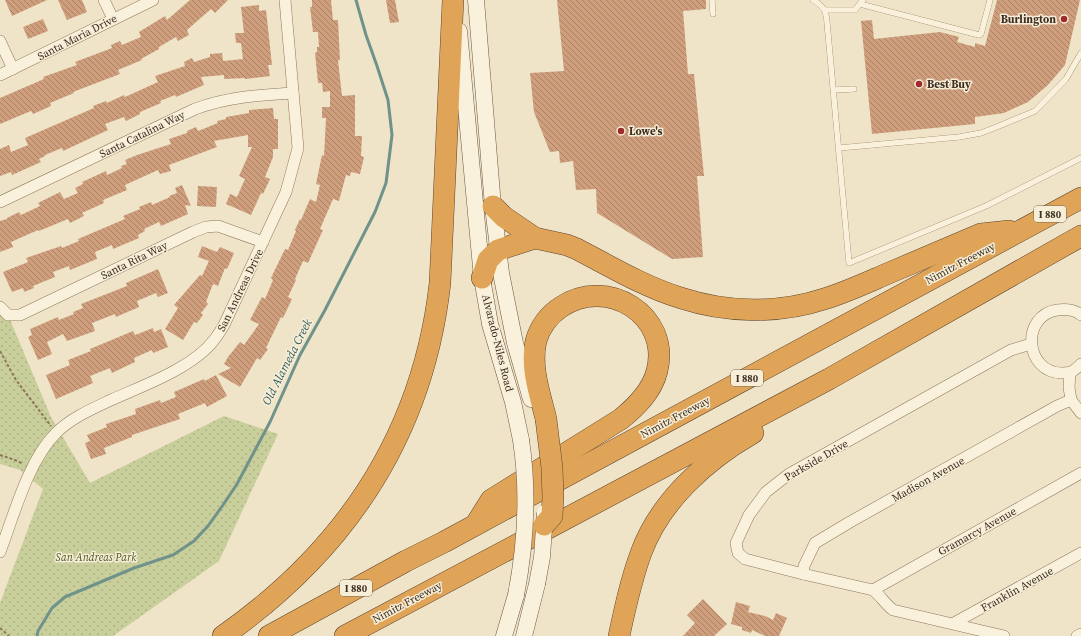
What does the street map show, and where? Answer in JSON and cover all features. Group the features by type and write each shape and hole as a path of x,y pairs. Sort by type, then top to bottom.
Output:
{"highway":[{"path":"223,636 293,580 342,526 368,490 384,464 414,397 429,352 438,307 453,0"},
{"name":"Nimitz Freeway","path":"269,636 1081,198"},
{"path":"493,206 504,217 535,238 567,245 577,249 660,291 682,299 725,308 758,310 793,306 824,299 981,234 1020,230"},
{"name":"Nimitz Freeway","path":"345,636 829,379 1081,236"},
{"path":"482,278 488,260 498,250 535,238"},
{"path":"474,526 491,500 621,419 640,402 653,382 659,359 655,335 642,315 633,307 611,297 589,296 577,298 566,304 556,310 548,319 541,329 537,340 534,360 535,373 542,421 552,468 554,497 552,516 544,525"},
{"path":"619,636 630,589 641,552 655,524 675,497 711,461 740,441 808,401 829,379"},
{"name":"I 880","path":"293,636 430,562 444,542"}],"main road":[{"name":"Alvarado-Niles Road","path":"457,0 482,278 490,324 513,402 520,433 526,485 527,512 521,567 516,595 504,636"},
{"name":"Alvarado-Niles Road","path":"476,0 498,250 509,320 542,421"},
{"path":"524,636 538,584 544,525"}],"street":[{"path":"104,0 113,19"},
{"name":"Santa Maria Drive","path":"0,75 153,0"},
{"name":"San Andreas Drive","path":"0,552 5,526 31,469 42,449 56,433 67,424 91,409 173,372 210,345 224,325 286,192 298,148 285,0"},
{"path":"0,42 14,69"},
{"name":"Santa Catalina Way","path":"0,202 214,102 240,97 293,93"},
{"name":"Santa Rita Way","path":"0,307 8,315 20,315 206,227 218,226 263,242"},
{"path":"1080,313 1065,309 1052,311 1040,319 1033,330 1031,344 1035,357 1044,367 1056,373 1070,373 1081,364"},
{"name":"Parkside Drive","path":"873,590 745,559 738,553 736,543 749,515 766,492 789,474 1011,350 1031,344"},
{"path":"1070,373 1070,400 1081,413"},
{"name":"Madison Avenue","path":"803,574 804,566 815,543 1070,400"},
{"name":"Gramarcy Avenue","path":"873,590 1081,473"},
{"name":"Franklin Avenue","path":"954,624 1081,554"},
{"path":"873,590 879,595 886,605 893,610 1004,636"}],"lane":[{"path":"712,0 713,14"},
{"path":"813,0 820,4 825,10 834,90 849,263 986,206 1081,158"},
{"path":"825,10 855,10 862,2 979,35 981,34 990,0"},
{"path":"839,148 959,137 981,133 1035,111 1066,79 1081,54"},
{"path":"834,90 854,89"}],"path":[{"path":"0,351 16,380 56,433"},
{"path":"0,455 15,460 31,469"},
{"path":"0,628 9,636"}],"green space":[{"name":"San Andreas Park","path":"0,307 8,315 51,417 90,483 224,416 278,434 219,561 113,636 0,636 0,603 43,489 20,470 0,464"}],"building":[{"path":"5,0 47,0 12,16"},
{"path":"58,0 82,0 87,12 67,20"},
{"path":"190,0 228,0 215,13 211,9 187,30 189,35 178,41 176,37 141,59 142,60 118,70 120,74 73,92 74,93 50,103 51,106 33,114 31,111 0,124 0,98 44,79 43,77 77,65 75,62 112,48 111,45 120,41 122,45 141,37 139,32 165,16 167,20"},
{"path":"312,0 331,0 333,20 338,20 340,60 338,60 342,96 355,95 355,136 362,136 361,156 364,157 360,174 351,172 350,176 346,175 339,201 333,199 320,229 323,230 308,263 303,261 288,297 292,299 283,318 281,317 266,348 268,349 260,360 257,358 240,387 218,374 231,368 224,364 228,357 240,342 244,345 259,324 250,320 262,297 265,299 273,280 271,278 285,249 288,250 296,231 295,230 310,199 316,202 320,185 316,184 322,155 324,156 326,118 322,118 322,107 330,107 330,91 323,92 322,83 318,83 315,53 317,52 317,47 319,47 318,32 313,32 310,7 312,7"},
{"path":"386,0 395,0 399,22 390,23"},
{"name":"Lowe's","path":"557,0 706,0 706,9 683,11 688,74 694,74 704,176 697,176 703,257 672,259 597,213 596,189 576,190 573,161 560,163 559,151 550,152 534,112 530,73 564,71"},
{"path":"997,0 1080,0 1065,65 1048,85 1028,102 1004,113 975,117 975,124 872,134 861,21 872,20 874,39 940,32 959,37 957,42 975,47 975,43 985,46"},
{"path":"259,5 259,11 266,10 272,65 268,65 270,76 245,79 224,79 224,75 201,77 204,85 176,97 175,95 160,101 161,103 140,112 140,114 126,121 124,117 105,124 108,130 63,151 62,148 45,155 39,159 41,162 12,175 11,172 0,176 0,149 9,145 11,152 28,145 25,138 94,108 93,106 106,101 107,103 124,95 125,97 158,82 155,76 185,66 184,62 192,58 194,62 210,57 210,54 222,53 223,61 243,59 241,43 236,43 235,33 244,33 241,7"},
{"path":"43,19 48,31 28,39 23,27"},
{"path":"273,108 274,119 278,119 278,149 273,149 273,157 265,177 270,179 263,194 261,193 251,215 226,204 230,194 237,197 245,179 239,176 252,147 248,147 248,135 214,141 217,147 169,165 171,171 160,174 158,170 125,185 127,190 103,200 104,203 82,213 84,216 70,223 68,219 39,231 38,230 11,242 13,247 0,252 0,221 19,212 21,215 40,206 38,203 60,192 64,199 78,193 75,188 83,184 82,182 106,171 107,175 122,168 121,166 127,164 125,160 171,144 169,139 187,133 187,131 196,127 198,131 218,123 217,121 226,119 226,117 249,113 249,110"},
{"path":"182,185 191,206 185,205 188,214 161,226 159,222 144,229 145,231 138,235 139,238 113,249 112,245 95,252 97,259 70,270 69,266 53,272 55,277 33,286 34,288 24,292 23,288 12,292 3,272 28,262 26,258 61,246 62,248 79,241 78,239 125,219 123,216 140,209 139,207 151,202 152,205 177,193 175,188"},
{"path":"198,186 217,187 216,207 197,206"},
{"path":"202,246 217,252 220,247 234,253 227,269 225,268 218,286 213,284 206,302 208,304 201,313 203,315 197,323 194,322 183,340 165,329 178,308 174,305 200,275 202,276 209,261 198,257"},
{"path":"158,269 168,293 158,297 156,293 137,301 139,307 116,317 115,314 92,323 95,331 67,341 63,334 47,342 52,354 38,360 28,337 32,335 30,329 58,317 59,320 74,314 73,312 83,308 81,304 127,286 126,283"},
{"path":"153,328 154,332 161,329 168,347 153,353 152,350 134,358 135,362 112,373 110,368 90,376 93,383 56,399 46,375 70,365 68,360 91,351 90,349 133,331 135,335"},
{"path":"216,375 227,396 207,407 205,403 178,414 180,419 132,435 132,437 104,448 106,454 91,459 85,443 90,441 87,435 107,427 106,424 136,414 135,409 160,400 161,403 176,397 174,392 204,379 205,381"},
{"path":"703,599 727,624 714,636 683,636 695,623 687,615"},
{"path":"736,602 750,606 748,612 765,616 773,620 776,613 787,618 779,636 765,636 752,630 751,633 742,630 742,627 731,624"}],"waterway":[{"name":"Old Alameda Creek","path":"37,636 38,631 52,608 65,597 134,568 173,555 194,541 208,526 237,484 270,422 300,355 325,310 375,212 386,183 392,135 388,100 356,0"}],"place":[{"name":"Burlington","path":"1064,19"},
{"name":"Best Buy","path":"919,84"},
{"name":"Lowe's","path":"621,131"}]}
